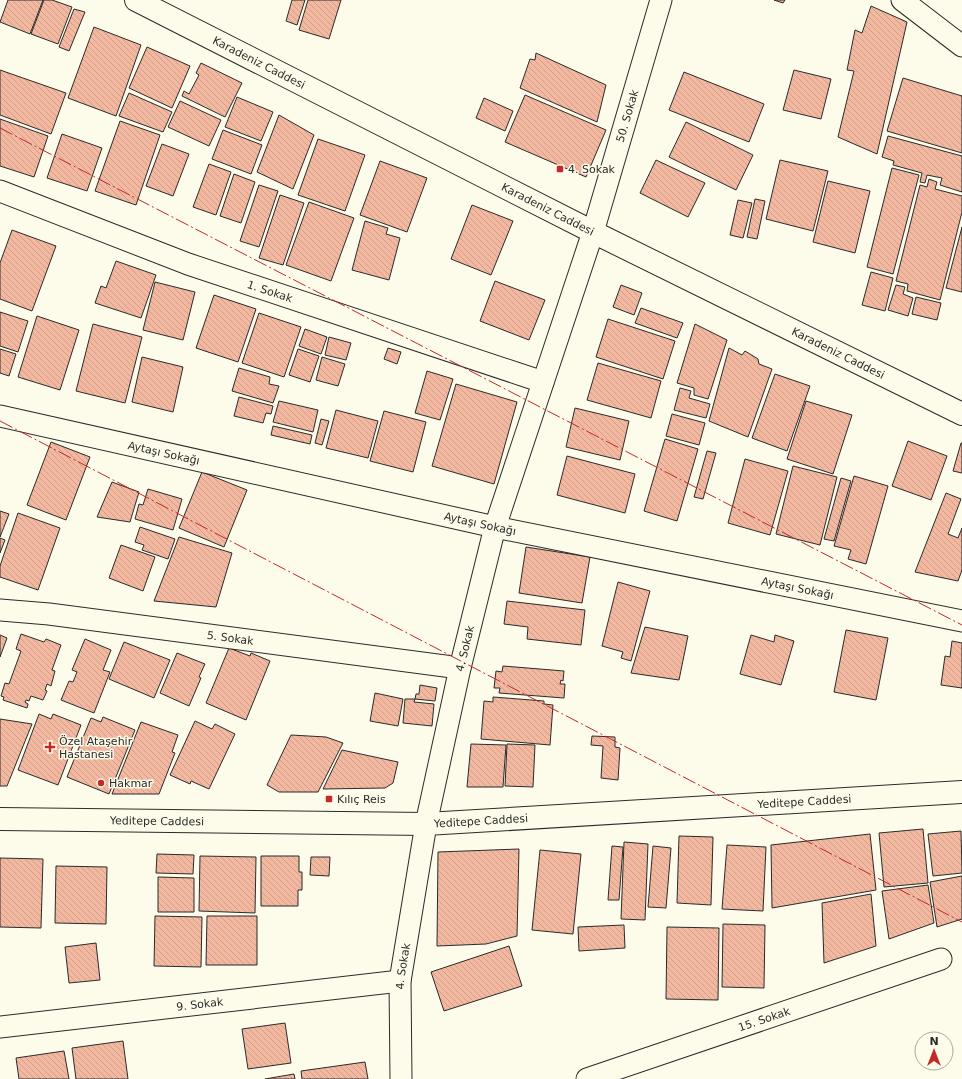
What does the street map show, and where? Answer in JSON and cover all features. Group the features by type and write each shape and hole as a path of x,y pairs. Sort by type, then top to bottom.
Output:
{"street":[{"name":"Karadeniz Caddesi","path":"136,0 594,232 962,414"},
{"name":"50. Sokak","path":"594,232 661,0"},
{"path":"902,0 962,46"},
{"name":"1. Sokak","path":"0,191 188,264 543,382"},
{"name":"4. Sokak","path":"401,1079 400,981 426,824 460,668 495,526 594,232"},
{"name":"Aytaşı Sokağı","path":"0,416 495,526 962,621"},
{"name":"5. Sokak","path":"0,610 49,614 460,668"},
{"name":"Yeditepe Caddesi","path":"0,819 426,824 962,792"},
{"name":"15. Sokak","path":"587,1079 941,959"},
{"name":"9. Sokak","path":"0,1027 400,981"}],"building":[{"path":"8,0 43,0 30,34 0,22"},
{"path":"44,0 52,0 72,7 58,44 31,34"},
{"path":"292,0 305,0 297,25 286,21"},
{"path":"308,0 341,0 329,39 299,30"},
{"path":"774,0 785,0 783,3"},
{"path":"871,6 907,22 877,154 838,137 854,71 847,70 855,30 862,33"},
{"path":"74,9 85,12 69,51 59,47"},
{"path":"94,27 141,45 116,116 68,98"},
{"path":"147,47 190,66 172,108 129,88"},
{"path":"536,53 606,85 597,122 520,88 530,59 535,60"},
{"path":"201,63 242,83 225,117 182,96 184,91 189,94 199,75 196,73"},
{"path":"0,70 66,93 51,134 0,115"},
{"path":"794,70 831,79 821,119 783,110"},
{"path":"684,72 764,104 749,142 669,110"},
{"path":"903,78 962,96 962,153 887,131"},
{"path":"129,93 172,112 163,132 119,116"},
{"path":"525,95 606,130 586,177 505,142"},
{"path":"237,97 273,112 261,141 225,127"},
{"path":"484,98 513,111 505,131 476,118"},
{"path":"180,101 221,120 209,146 168,127"},
{"path":"279,115 314,135 293,189 257,172"},
{"path":"0,119 48,136 34,177 0,166"},
{"path":"120,121 160,135 136,205 95,191"},
{"path":"686,122 753,155 736,190 669,157"},
{"path":"223,130 262,145 251,174 212,159"},
{"path":"62,134 102,148 87,191 47,178"},
{"path":"888,136 962,156 962,192 940,185 942,178 927,175 925,183 920,182 922,173 893,165 894,161 882,157"},
{"path":"318,139 365,155 345,211 298,195"},
{"path":"162,144 189,154 173,196 146,186"},
{"path":"656,160 705,183 688,217 640,193"},
{"path":"780,160 828,171 813,231 766,219"},
{"path":"380,161 427,178 407,232 360,215"},
{"path":"209,164 231,172 216,215 193,207"},
{"path":"892,168 919,175 893,274 867,267"},
{"path":"234,174 255,182 241,223 220,216"},
{"path":"929,179 937,182 935,189 962,196 962,212 940,300 907,291 908,284 896,281 920,185 927,187"},
{"path":"828,181 870,191 855,253 813,242"},
{"path":"259,185 278,191 259,247 240,241"},
{"path":"280,195 304,203 283,265 259,258"},
{"path":"755,199 765,201 757,239 747,237"},
{"path":"738,200 752,203 743,238 730,235"},
{"path":"309,202 354,218 331,281 286,265"},
{"path":"472,205 513,221 491,275 451,259"},
{"path":"365,221 388,228 386,234 400,238 389,280 352,270"},
{"path":"962,227 962,292 946,288"},
{"path":"12,230 56,246 32,311 0,299 0,263"},
{"path":"116,261 156,275 141,318 95,303 101,286 106,288"},
{"path":"871,272 893,278 885,311 862,305"},
{"path":"495,281 545,300 529,340 480,321"},
{"path":"155,282 195,292 183,340 143,330"},
{"path":"621,285 642,293 634,315 613,307"},
{"path":"896,285 905,287 903,294 913,298 908,316 888,310"},
{"path":"214,295 256,309 238,362 196,348"},
{"path":"916,297 941,303 937,320 912,314"},
{"path":"641,308 683,323 677,338 635,323"},
{"path":"0,312 28,321 18,352 0,346"},
{"path":"259,313 301,327 284,377 242,363"},
{"path":"37,316 79,330 60,390 18,377"},
{"path":"608,319 675,341 663,379 596,357"},
{"path":"93,324 142,337 125,403 76,391"},
{"path":"695,324 727,340 708,399 694,395 694,388 677,383"},
{"path":"305,329 327,337 321,354 299,346"},
{"path":"329,337 351,343 346,360 325,355"},
{"path":"388,348 401,352 397,364 384,359"},
{"path":"729,348 742,355 745,351 758,359 759,364 772,369 748,437 709,421"},
{"path":"0,349 16,354 9,376 0,373"},
{"path":"298,349 319,356 310,382 289,375"},
{"path":"142,357 183,367 173,412 132,402"},
{"path":"322,357 345,364 338,386 316,380"},
{"path":"598,363 661,381 651,418 587,400"},
{"path":"239,368 270,377 269,384 279,386 273,403 232,391"},
{"path":"427,371 453,379 440,420 415,413"},
{"path":"775,374 810,386 787,451 752,438"},
{"path":"456,384 517,402 494,484 432,466"},
{"path":"680,388 691,391 689,398 710,404 706,418 674,410"},
{"path":"239,397 273,406 271,414 266,413 263,423 234,416"},
{"path":"279,401 318,410 313,432 273,422"},
{"path":"806,401 852,415 833,474 787,459"},
{"path":"575,408 629,421 620,460 566,447"},
{"path":"336,410 378,421 368,458 326,448"},
{"path":"384,411 426,422 413,472 370,461"},
{"path":"672,414 705,423 699,445 666,436"},
{"path":"321,419 329,421 322,445 315,443"},
{"path":"273,426 312,435 310,444 271,435"},
{"path":"665,439 698,449 677,521 644,511"},
{"path":"908,441 947,456 931,500 892,486"},
{"path":"51,442 90,457 66,520 27,505"},
{"path":"962,443 962,473 953,471"},
{"path":"707,451 716,453 703,499 694,497"},
{"path":"567,456 635,474 625,513 557,495"},
{"path":"745,459 788,471 770,535 728,523"},
{"path":"793,466 837,477 820,545 776,534"},
{"path":"202,472 247,490 224,547 179,528"},
{"path":"854,476 888,486 866,564 848,559 851,550 834,546"},
{"path":"841,478 851,481 834,541 824,539"},
{"path":"112,482 139,492 130,522 97,517"},
{"path":"148,489 182,499 173,530 135,519 139,504 143,505"},
{"path":"946,493 961,499 948,534 958,538 962,528 962,570 958,581 915,572"},
{"path":"0,511 9,514 0,537"},
{"path":"18,513 60,528 38,590 0,577 0,566"},
{"path":"140,527 175,539 168,559 142,550 144,545 135,542"},
{"path":"179,537 232,553 216,607 154,601"},
{"path":"0,538 5,540 0,553"},
{"path":"121,545 155,557 143,591 109,578"},
{"path":"526,547 590,557 582,603 519,593"},
{"path":"618,582 650,591 631,661 621,658 623,652 602,646"},
{"path":"507,601 585,610 581,645 527,639 528,627 504,624"},
{"path":"645,627 688,636 679,680 631,673"},
{"path":"846,630 888,638 876,700 834,692"},
{"path":"21,634 44,642 46,639 61,645 52,670 55,671 51,686 47,684 45,690 47,691 43,700 31,696 29,701 26,700 25,702 28,704 27,708 3,700 4,697 1,696 5,683 9,684 21,651 16,649"},
{"path":"0,635 7,638 0,657"},
{"path":"751,635 774,642 775,635 794,641 781,685 740,674"},
{"path":"85,639 111,650 103,670 110,672 94,713 61,700 69,681 73,682 77,672 72,670"},
{"path":"952,641 962,643 962,688 941,685 945,656 950,657"},
{"path":"124,642 170,660 154,698 109,679"},
{"path":"229,648 250,656 251,653 270,661 246,720 206,703"},
{"path":"177,653 205,664 199,677 201,678 189,706 160,693"},
{"path":"503,666 564,671 563,681 561,680 560,684 565,684 564,698 499,693 500,688 494,688 496,671 502,672"},
{"path":"420,685 437,688 435,701 415,699 416,694 419,694"},
{"path":"375,693 403,699 398,726 370,721"},
{"path":"493,697 544,701 544,704 553,705 550,745 481,739 484,701 493,702"},
{"path":"405,699 415,699 414,702 434,704 432,726 403,723"},
{"name":"Özel Ataşehir Hastanesi","path":"39,714 51,719 53,714 81,725 58,785 18,770"},
{"path":"103,717 135,730 109,794 67,777 91,718 101,722"},
{"path":"0,719 32,724 7,786 0,786"},
{"path":"195,721 212,729 215,724 235,734 209,789 191,781 190,784 170,775"},
{"path":"141,722 178,735 172,752 175,753 159,794 112,794"},
{"path":"291,735 326,737 343,743 318,792 279,792 267,785"},
{"path":"592,736 615,737 615,747 620,748 618,780 601,778 603,746 591,745"},
{"path":"471,744 506,745 503,787 467,787"},
{"path":"507,744 535,745 533,787 505,786"},
{"path":"342,750 398,762 393,783 385,788 323,789"},
{"path":"923,829 928,883 884,887 879,833"},
{"path":"961,831 962,873 933,876 928,834"},
{"path":"870,834 876,890 772,908 771,845"},
{"path":"679,836 713,837 711,905 677,903"},
{"path":"624,842 648,844 645,920 621,919"},
{"path":"727,845 766,847 763,911 722,909"},
{"path":"612,846 623,847 619,900 608,900"},
{"path":"653,846 671,848 666,908 648,907"},
{"path":"519,849 517,936 486,944 437,946 438,852"},
{"path":"540,850 581,854 573,934 532,930"},
{"path":"157,854 194,855 193,874 156,873"},
{"path":"200,856 256,857 255,913 199,911"},
{"path":"261,856 299,856 299,872 302,872 302,890 298,890 298,906 261,906"},
{"path":"311,857 330,857 329,876 310,875"},
{"path":"0,858 43,859 41,928 0,927"},
{"path":"56,866 107,867 106,924 55,923"},
{"path":"962,876 962,919 937,927 930,882"},
{"path":"158,877 194,878 194,912 158,912"},
{"path":"928,885 934,923 889,939 882,891"},
{"path":"871,894 876,946 824,963 822,903"},
{"path":"155,916 202,917 201,967 154,966"},
{"path":"207,916 257,916 257,965 206,965"},
{"path":"723,924 765,925 764,988 722,987"},
{"path":"624,925 625,948 579,951 578,927"},
{"path":"667,927 719,928 718,1000 666,999"},
{"path":"96,943 100,980 69,983 65,947"},
{"path":"509,946 522,986 444,1011 431,972"},
{"path":"285,1023 291,1063 248,1069 242,1029"},
{"path":"123,1041 128,1079 76,1079 72,1048"},
{"path":"64,1051 69,1079 19,1079 16,1058"},
{"path":"365,1062 368,1079 302,1079 301,1071"},
{"path":"294,1074 295,1079 265,1079"}],"power":[{"path":"0,128 962,625"},
{"path":"0,421 962,922"}],"place":[{"name":"4. Sokak","path":"560,169"},
{"name":"Özel Ataşehir Hastanesi","path":"50,747"},
{"name":"Hakmar","path":"101,783"},
{"name":"Kılıç Reis","path":"329,799"}]}
